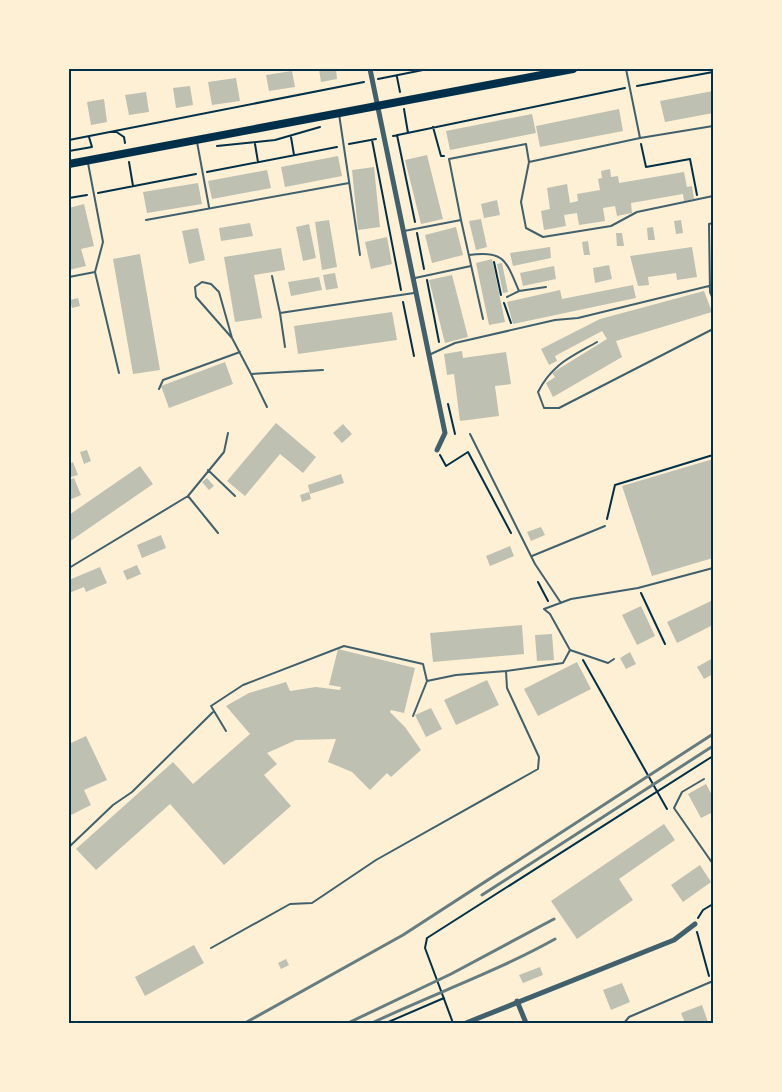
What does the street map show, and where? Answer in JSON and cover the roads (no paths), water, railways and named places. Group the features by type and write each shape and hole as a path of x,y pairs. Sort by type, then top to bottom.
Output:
{"main road":[{"path":"69,164 197,139 339,116 378,104 573,69"}],"street":[{"path":"370,69 445,433 437,450"},
{"path":"466,1023 674,940 695,924"},
{"path":"517,1001 526,1023"}],"lane":[{"path":"626,69 640,138"},
{"path":"339,116 360,255"},
{"path":"529,162 640,138 713,126"},
{"path":"197,139 209,208"},
{"path":"483,319 449,159 526,144 529,162 520,202 526,228 543,237 611,226 637,212 713,196"},
{"path":"88,160 103,242 95,272 119,373"},
{"path":"146,220 349,183"},
{"path":"404,231 461,220"},
{"path":"713,223 709,224 712,262 710,292 713,299"},
{"path":"469,255 489,252 502,259 508,266 519,291"},
{"path":"414,278 471,266"},
{"path":"69,277 95,272"},
{"path":"272,276 285,347"},
{"path":"232,338 219,292 211,284 202,282 195,287 196,297 232,338 267,407"},
{"path":"430,354 455,343 555,320 578,318 712,285"},
{"path":"507,297 519,291 546,287"},
{"path":"280,313 417,292"},
{"path":"597,342 554,367 545,378 538,393 544,408 559,408 713,329"},
{"path":"159,389 162,380 240,352"},
{"path":"251,374 323,370"},
{"path":"69,568 188,496 224,452 228,433"},
{"path":"470,434 532,556 561,604"},
{"path":"208,470 235,496"},
{"path":"188,496 218,533"},
{"path":"532,556 605,526"},
{"path":"614,659 608,663 570,650 550,614 544,609 571,599 638,588 713,568"},
{"path":"226,731 211,706 243,685 344,646 423,664 428,681 413,716"},
{"path":"428,681 456,675 563,663 570,650"},
{"path":"211,948 290,904 312,903 376,860 538,769 539,757 507,688 506,671"},
{"path":"69,847 113,805 132,792 213,712"},
{"path":"704,779 682,792 674,808 713,864"},
{"path":"69,875 69,887"},
{"path":"624,1023 629,1017 712,981"}],"railway":[{"path":"245,1023 403,935 713,734"},
{"path":"482,895 713,746"},
{"path":"348,1023 451,974 554,919"},
{"path":"372,1023 510,962 555,939"}]}
